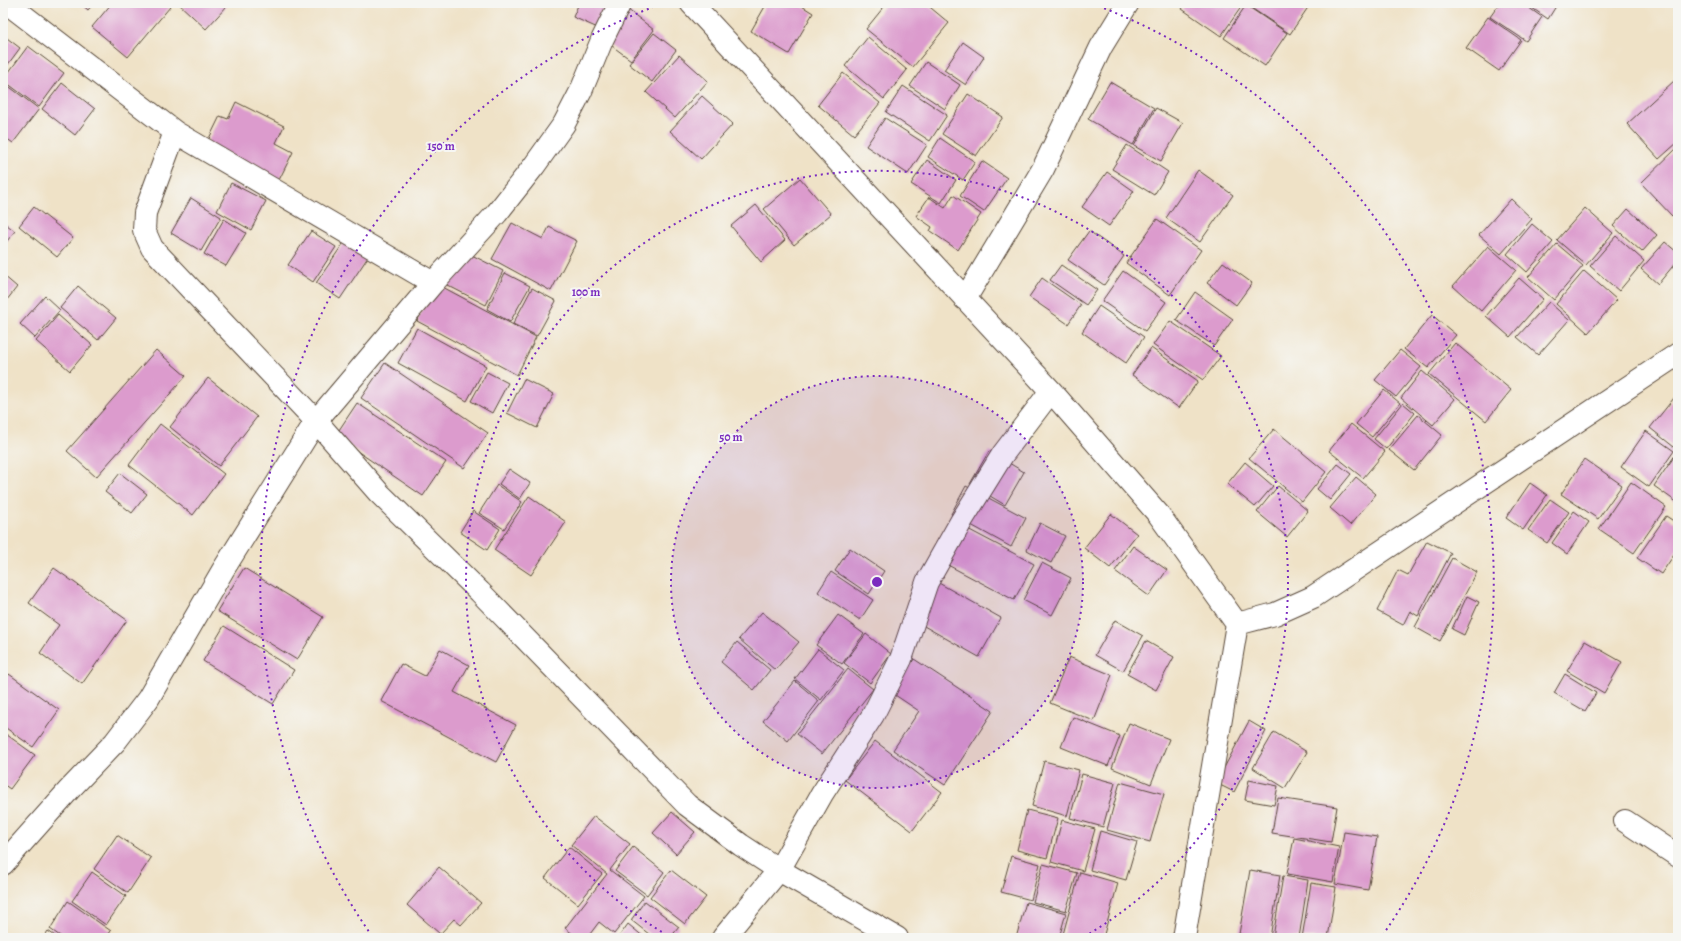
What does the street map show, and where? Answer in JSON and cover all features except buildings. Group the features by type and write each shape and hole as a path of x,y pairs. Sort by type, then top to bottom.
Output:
{"street":[{"path":"7,3 175,132 433,283"},
{"path":"3,864 69,790 115,742 148,699 223,570 316,421 433,283 497,213 534,166 564,124 581,91 602,40 620,3"},
{"path":"691,3 1051,390 1159,515 1237,624 1184,938"},
{"path":"965,299 1043,169 1102,47 1128,3"},
{"path":"175,132 145,213 144,230 152,248 316,421 379,493 486,598 687,804 741,845 779,870 897,938"},
{"path":"1237,624 1275,614 1313,597 1678,354"},
{"path":"723,938 779,870 822,794 873,715 901,659 926,582 958,526 1003,454 1051,390"},
{"path":"1625,821 1678,856"}]}
